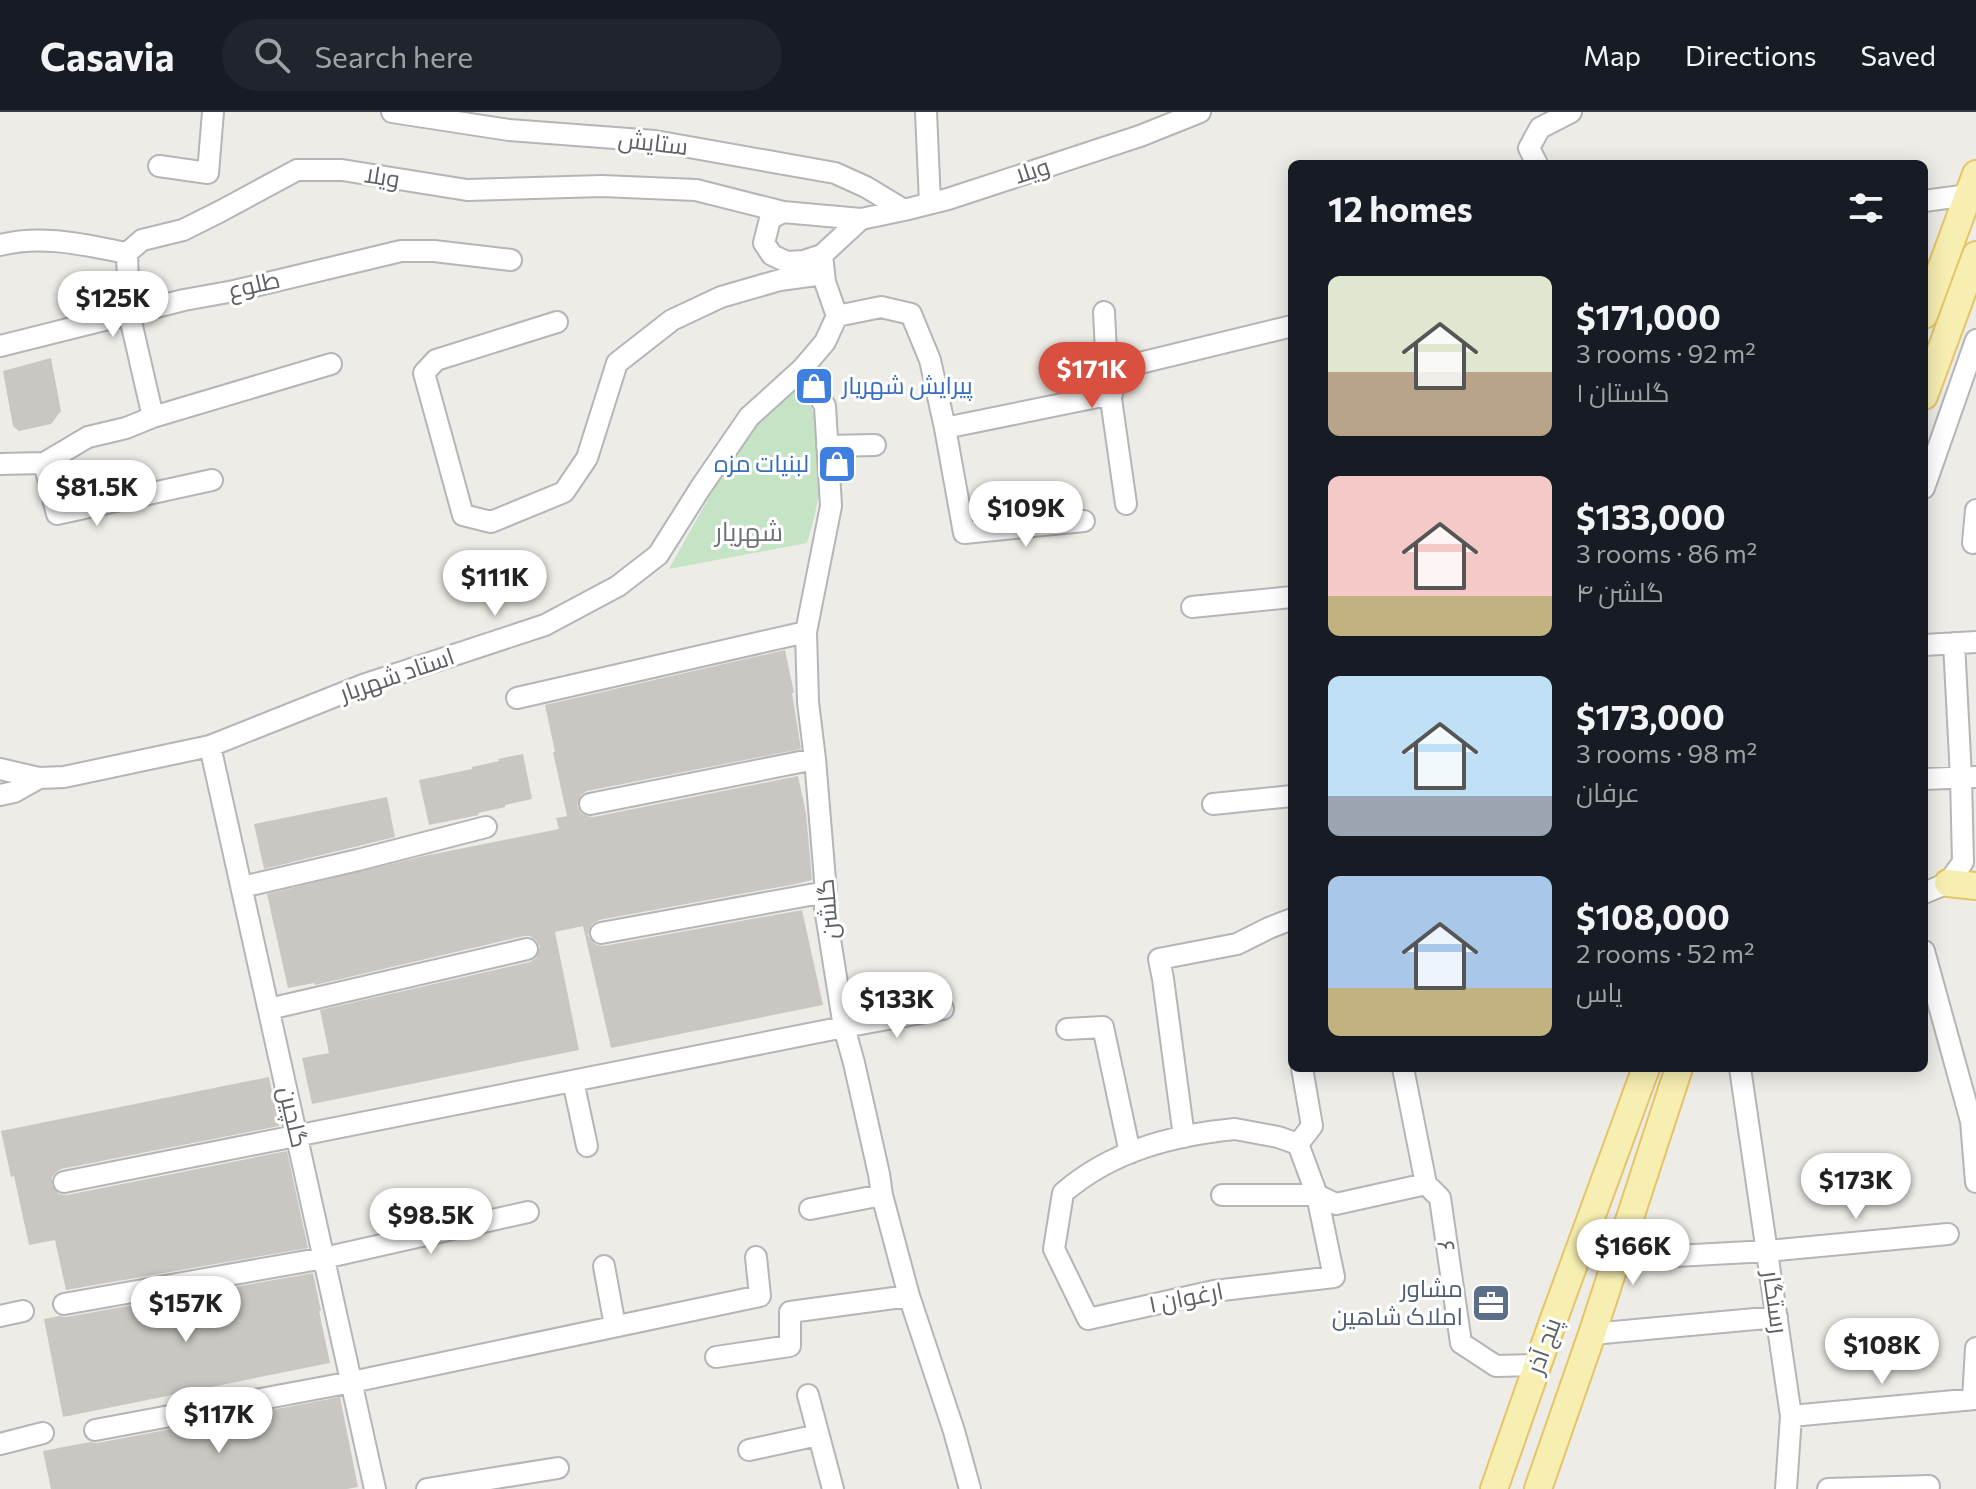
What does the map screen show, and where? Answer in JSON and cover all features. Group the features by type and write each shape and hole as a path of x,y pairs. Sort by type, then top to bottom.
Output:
{"main road":[{"path":"1928,304 1972,184"},
{"path":"1928,384 1976,255"},
{"path":"1936,888 1976,886"},
{"name":"پنج آذر","path":"1494,1489 1645,1072"},
{"name":"پنج آذر","path":"1538,1489 1678,1072"}],"street":[{"path":"159,166 208,173 213,112"},
{"name":"ستایش","path":"392,112 509,130 655,141 835,173 904,210"},
{"path":"926,112 930,203"},
{"name":"ویلا","path":"127,253 142,240 183,230 297,170 342,170 467,190 602,186 696,190 783,212 861,219 930,203 1140,136 1199,112"},
{"path":"1535,160 1529,148 1540,128 1571,112"},
{"path":"1928,200 1972,184"},
{"path":"783,212 770,219 766,228 764,243 772,255 787,262 823,264"},
{"path":"557,322 436,360 424,373 463,515 491,522 564,492 587,458 617,363 672,320 721,297 823,264 861,219"},
{"path":"0,245 18,240 66,241 127,253 129,313 153,417"},
{"name":"طلوع","path":"0,346 401,251 434,251 511,260"},
{"path":"823,264 837,316 881,307 911,314 930,360 964,533 1084,521"},
{"path":"1104,312 1107,371 1126,504"},
{"name":"استاد شهریار","path":"0,769 39,778 64,777 210,746 363,685 545,625 618,586 658,555 749,417 802,369 825,342 837,316"},
{"path":"1107,371 1288,327"},
{"path":"1928,478 1970,369 1976,340"},
{"path":"0,464 44,463 88,437 331,364"},
{"name":"گلشن","path":"802,369 825,406 831,506 806,632 808,702 825,908 844,1027 882,1195 909,1296 970,1489"},
{"path":"1928,384 1970,369"},
{"path":"945,428 1112,394"},
{"path":"827,446 875,445"},
{"path":"44,463 57,514 212,480"},
{"path":"1973,543 1976,510"},
{"path":"1192,607 1288,597"},
{"path":"517,698 806,632"},
{"path":"1928,645 1976,642"},
{"path":"1936,888 1963,862 1969,777 1954,643"},
{"name":"گلچین","path":"210,746 375,1489"},
{"path":"590,804 815,759"},
{"path":"1928,779 1969,777"},
{"path":"0,795 14,792 39,778"},
{"path":"1213,804 1288,796"},
{"path":"242,887 486,827"},
{"path":"601,933 826,892"},
{"path":"1184,1137 1159,959 1237,944 1288,921"},
{"path":"269,1009 527,949"},
{"path":"1928,965 1971,1121 1976,1182"},
{"path":"64,1182 943,1009"},
{"path":"1067,1029 1103,1027 1130,1153 1144,1146 1204,1132 1235,1129 1298,1144"},
{"path":"1298,1144 1312,1126 1303,1072"},
{"name":"۶","path":"1404,1072 1426,1184 1440,1198 1461,1343 1496,1366 1537,1365"},
{"name":"رستگار","path":"1741,1072 1791,1416 1786,1489"},
{"path":"573,1081 587,1146"},
{"path":"1298,1144 1317,1195"},
{"name":"ارغوان ۱","path":"1130,1153 1081,1177 1063,1193 1054,1249 1088,1319 1214,1291 1334,1277 1317,1195"},
{"path":"1222,1195 1317,1195 1336,1204 1426,1184"},
{"path":"810,1209 882,1195"},
{"path":"64,1304 324,1258 528,1212"},
{"path":"1657,1257 1768,1251 1948,1234"},
{"path":"95,1430 352,1382 760,1296 756,1257"},
{"path":"604,1266 615,1326"},
{"path":"716,1357 790,1346 790,1312 909,1296"},
{"path":"0,1316 23,1311"},
{"path":"1592,1334 1777,1317"},
{"path":"1791,1416 1974,1399 1976,1348"},
{"path":"808,1395 833,1489"},
{"path":"0,1444 43,1433"},
{"path":"749,1450 818,1435"},
{"path":"427,1489 558,1468"},
{"path":"1828,1489 1929,1486"}],"green space":[{"path":"795,387 814,414 822,448 818,498 807,543 669,569 720,478 753,430 773,404"}],"building":[{"path":"51,358 61,411 51,424 19,431 13,426 3,371"},
{"path":"785,650 801,749 587,791 581,795 577,806 581,813 593,817 798,776 806,813 812,880 599,920 592,924 588,935 592,942 603,946 802,910 823,1005 611,1048 583,926 555,932 579,1050 312,1104 302,1058 329,1053 320,1010 530,962 536,958 540,947 536,940 524,936 315,985 288,988 267,894 424,856 559,829 556,818 567,816 545,705"},
{"path":"523,754 532,799 479,815 429,825 419,780"},
{"path":"387,797 395,837 264,869 254,824"},
{"path":"269,1077 279,1126 61,1169 52,1177 52,1185 59,1194 67,1195 287,1151 308,1248 66,1290 55,1240 29,1245 1,1131"},
{"path":"313,1273 330,1363 63,1417 44,1319"},
{"path":"340,1397 358,1487 51,1489 43,1451"}],"place":[{"name":"پیرایش شهریار","path":"814,386"},
{"name":"لبنیات مزه","path":"837,464"},
{"name":"مشاور املاک شاهین","path":"1491,1303"}],"district":[{"name":"شهریار","path":"749,532"}]}
